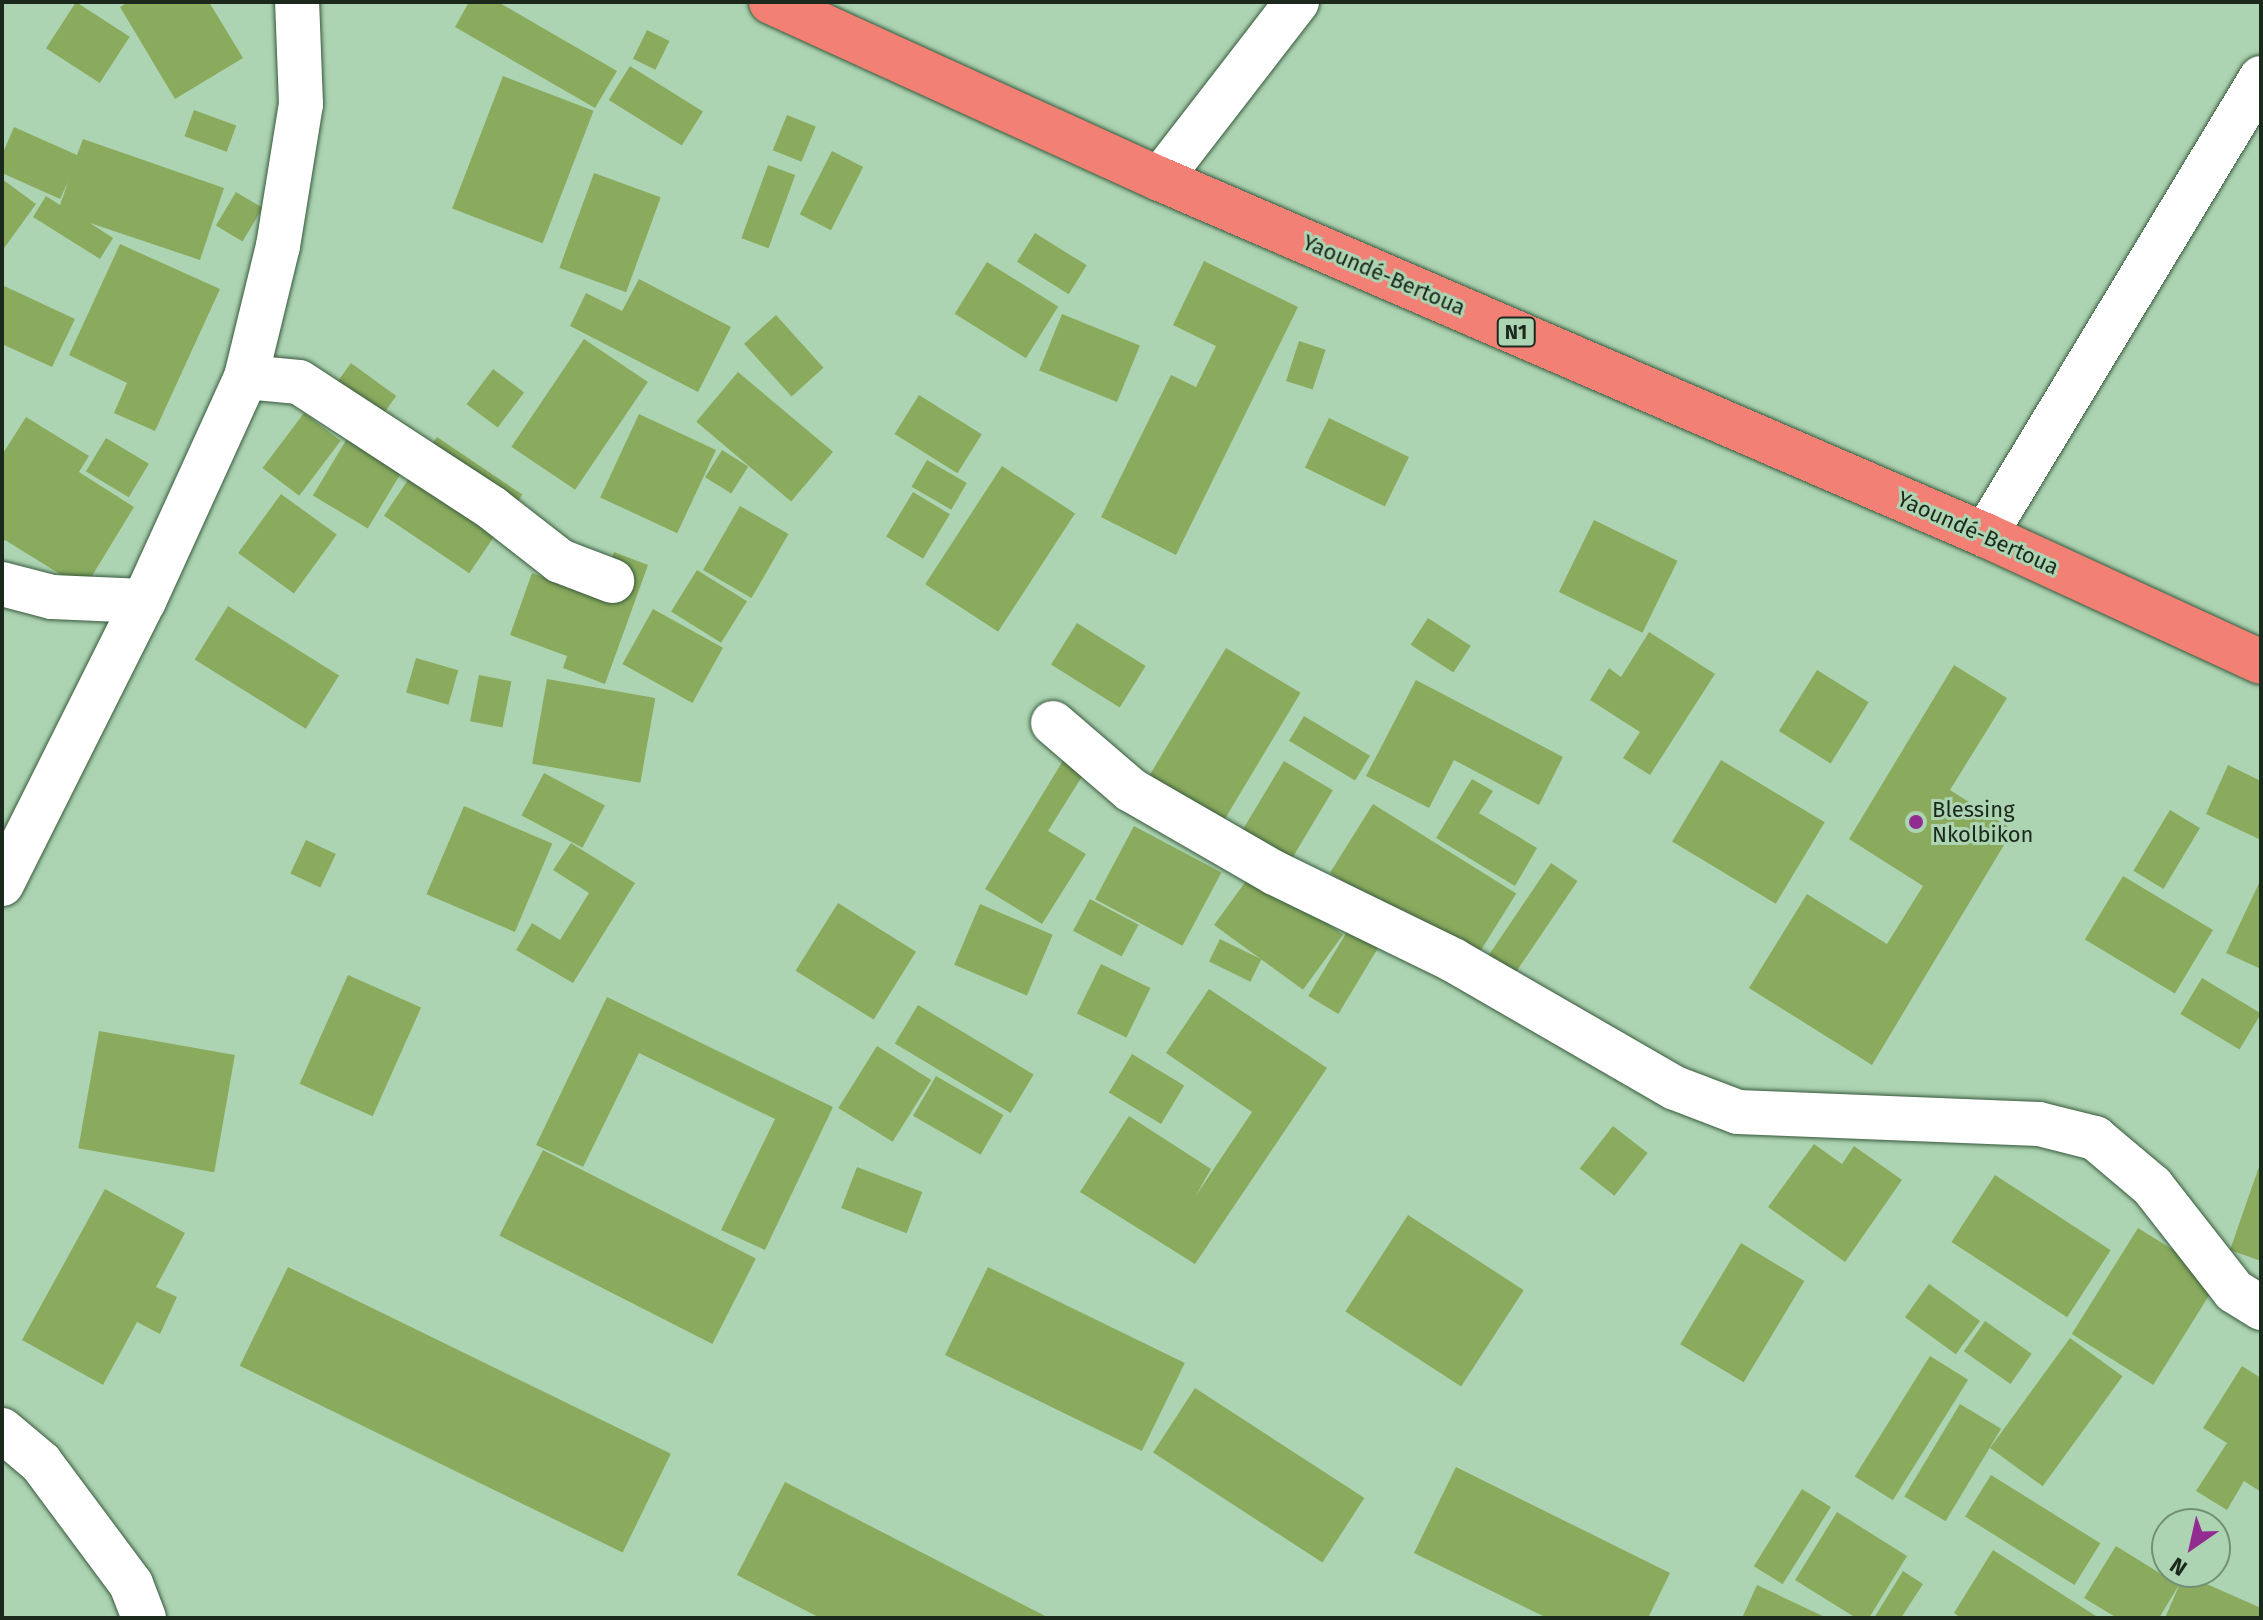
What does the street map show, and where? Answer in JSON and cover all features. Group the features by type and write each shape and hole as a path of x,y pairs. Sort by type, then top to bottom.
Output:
{"highway":[{"name":"Yaoundé-Bertoua","path":"771,2 1160,179 1985,535 2261,662"}],"street":[{"path":"2,884 144,601 246,377 278,246 301,104 297,2"},
{"path":"1160,179 1297,2"},
{"path":"1985,535 2261,78"},
{"path":"246,377 299,382 492,508 560,561 612,581"},
{"path":"2,584 52,597 144,601"},
{"path":"1053,723 1131,790 1275,873 1453,960 1675,1088 1738,1112 2039,1124 2095,1138 2152,1186 2234,1291 2261,1308"},
{"path":"2,1430 50,1475 131,1584 144,1618"}],"building":[{"path":"76,2 130,37 100,83 46,48"},
{"path":"128,2 209,2 243,58 175,99 120,7"},
{"path":"469,2 498,2 617,71 595,108 455,27"},
{"path":"647,30 669,41 655,70 633,59"},
{"path":"630,66 703,112 682,145 609,100"},
{"path":"503,76 594,111 543,243 452,209"},
{"path":"194,110 236,125 227,152 184,136"},
{"path":"787,115 816,127 802,162 773,150"},
{"path":"14,127 77,155 83,139 224,188 200,260 90,223 113,238 100,259 33,217 46,196 60,205 68,182 60,199 2,173 2,155"},
{"path":"832,151 863,167 831,230 800,214"},
{"path":"768,165 795,175 769,248 741,238"},
{"path":"594,173 661,197 626,292 559,268"},
{"path":"2,179 36,204 2,251"},
{"path":"236,192 263,208 242,241 216,225"},
{"path":"1035,233 1087,265 1069,294 1017,262"},
{"path":"120,244 220,289 155,431 114,413 127,383 69,355"},
{"path":"1204,261 1298,307 1176,555 1101,517 1171,375 1196,387 1216,346 1173,325"},
{"path":"987,262 1058,307 1026,358 955,314"},
{"path":"639,279 731,327 698,392 570,326 586,293 622,311"},
{"path":"2,285 75,319 52,367 2,344"},
{"path":"1062,314 1140,345 1117,402 1039,371"},
{"path":"776,315 824,368 792,397 744,344"},
{"path":"584,339 648,382 575,490 511,447"},
{"path":"1299,341 1326,350 1313,390 1286,381"},
{"path":"351,363 396,396 377,422 332,389"},
{"path":"493,369 524,392 498,428 467,404"},
{"path":"738,372 833,452 791,501 696,422"},
{"path":"919,395 982,434 957,473 895,434"},
{"path":"304,413 341,441 299,496 262,468"},
{"path":"639,414 716,450 677,533 600,497"},
{"path":"26,417 89,456 79,472 134,507 84,589 5,540 2,544 2,455"},
{"path":"1329,418 1409,457 1385,506 1305,467"},
{"path":"351,432 406,465 368,528 313,495"},
{"path":"437,437 522,495 469,573 384,516"},
{"path":"106,438 149,464 129,497 86,471"},
{"path":"722,450 748,466 731,494 705,477"},
{"path":"927,460 967,483 951,510 912,487"},
{"path":"1002,466 1075,513 998,632 925,584"},
{"path":"913,492 950,514 923,559 886,537"},
{"path":"281,494 337,535 294,594 238,553"},
{"path":"740,506 788,534 751,598 703,570"},
{"path":"1594,520 1678,561 1643,633 1559,592"},
{"path":"614,552 648,565 605,684 563,668 567,656 510,635 532,573 597,598"},
{"path":"697,570 747,601 721,643 671,612"},
{"path":"228,606 339,675 306,729 195,659"},
{"path":"653,609 723,648 692,703 622,664"},
{"path":"1428,618 1471,646 1453,673 1411,645"},
{"path":"1077,623 1146,666 1120,707 1051,665"},
{"path":"1649,632 1715,674 1650,775 1623,758 1640,732 1590,700 1609,668 1621,677"},
{"path":"1226,648 1301,693 1222,824 1147,779"},
{"path":"416,658 458,670 448,705 406,693"},
{"path":"1954,665 2007,698 1950,790 2013,830 1872,1065 1749,988 1807,894 1887,944 1923,886 1849,839"},
{"path":"1817,670 1869,702 1831,763 1779,731"},
{"path":"479,675 511,681 502,727 470,721"},
{"path":"547,679 655,698 640,783 532,764"},
{"path":"1416,680 1563,757 1539,805 1454,760 1429,808 1366,776"},
{"path":"1304,716 1370,756 1355,781 1289,741"},
{"path":"1070,749 1091,762 1048,831 1086,854 1042,924 985,889"},
{"path":"1721,760 1825,822 1776,904 1672,841"},
{"path":"1284,761 1333,790 1287,867 1238,837"},
{"path":"2228,765 2261,781 2261,840 2206,814"},
{"path":"544,773 605,805 582,848 521,815"},
{"path":"1472,779 1493,791 1479,813 1537,848 1515,886 1436,838"},
{"path":"1373,804 1516,894 1473,962 1330,873"},
{"path":"464,806 552,844 515,932 426,894"},
{"path":"2170,810 2200,828 2163,889 2133,871"},
{"path":"1134,826 1221,872 1182,946 1095,899"},
{"path":"306,840 336,854 320,887 290,874"},
{"path":"571,843 635,883 573,983 516,950 532,923 560,940 589,893 553,870"},
{"path":"1551,863 1578,881 1513,976 1487,958"},
{"path":"1254,870 1343,935 1303,990 1214,925"},
{"path":"2123,876 2213,930 2175,994 2085,939"},
{"path":"2261,879 2261,969 2226,953"},
{"path":"1090,899 1139,925 1122,957 1073,931"},
{"path":"838,903 916,952 874,1020 796,971"},
{"path":"980,904 1053,935 1027,996 954,965"},
{"path":"1348,930 1378,948 1338,1014 1308,996"},
{"path":"1220,939 1261,959 1250,982 1209,961"},
{"path":"1101,964 1150,988 1126,1038 1077,1013"},
{"path":"348,975 421,1008 373,1116 300,1084"},
{"path":"2202,978 2261,1013 2240,1050 2180,1014"},
{"path":"1209,989 1327,1068 1195,1264 1080,1192 1129,1116 1211,1169 1195,1197 1252,1112 1166,1053"},
{"path":"607,997 833,1107 765,1250 721,1230 775,1119 639,1053 583,1167 536,1145"},
{"path":"918,1005 1034,1075 1011,1113 895,1044"},
{"path":"99,1031 235,1055 214,1172 78,1148"},
{"path":"877,1046 931,1080 893,1142 838,1108"},
{"path":"1132,1054 1184,1085 1161,1124 1109,1093"},
{"path":"936,1076 1004,1115 981,1155 913,1116"},
{"path":"1613,1126 1648,1153 1614,1196 1580,1169"},
{"path":"1814,1144 1842,1164 1854,1146 1902,1180 1845,1262 1768,1207"},
{"path":"543,1150 756,1259 712,1344 499,1236"},
{"path":"2261,1161 2261,1261 2230,1250"},
{"path":"857,1167 922,1192 907,1233 841,1208"},
{"path":"1995,1175 2111,1250 2067,1317 1951,1242"},
{"path":"105,1189 185,1233 156,1287 177,1297 160,1334 137,1322 103,1385 22,1340"},
{"path":"1408,1215 1524,1290 1461,1387 1345,1311"},
{"path":"2138,1228 2219,1279 2153,1385 2072,1334"},
{"path":"1741,1243 1804,1281 1744,1382 1680,1344"},
{"path":"288,1267 671,1454 623,1553 240,1366"},
{"path":"988,1267 1185,1363 1142,1451 945,1355"},
{"path":"1929,1284 1980,1321 1956,1354 1905,1317"},
{"path":"1985,1321 2032,1354 2010,1384 1964,1351"},
{"path":"2070,1338 2123,1376 2043,1486 1990,1448"},
{"path":"1930,1356 1968,1380 1893,1500 1855,1476"},
{"path":"2242,1366 2261,1378 2261,1492 2244,1481 2228,1508 2224,1508 2196,1491 2227,1443 2203,1428"},
{"path":"1195,1388 1364,1498 1322,1563 1153,1453"},
{"path":"1960,1404 2001,1429 1946,1521 1904,1497"},
{"path":"1456,1467 1670,1573 1648,1618 1547,1618 1414,1553"},
{"path":"1991,1475 2100,1543 2074,1585 1965,1517"},
{"path":"785,1482 1049,1618 820,1618 737,1575"},
{"path":"1802,1489 1831,1507 1783,1584 1754,1566"},
{"path":"1837,1512 1907,1556 1869,1618 1856,1618 1795,1580"},
{"path":"2116,1546 2151,1568 2151,1588 2177,1588 2159,1618 2117,1618 2084,1598"},
{"path":"1993,1550 2099,1618 1961,1618 1954,1613"},
{"path":"1903,1571 1923,1584 1901,1618 1874,1618"},
{"path":"1757,1585 1827,1618 1742,1618"},
{"path":"2178,1588 2216,1588 2261,1608 2261,1618 2165,1618"}],"place":[{"name":"Blessing Nkolbikon","path":"1916,822"}]}
